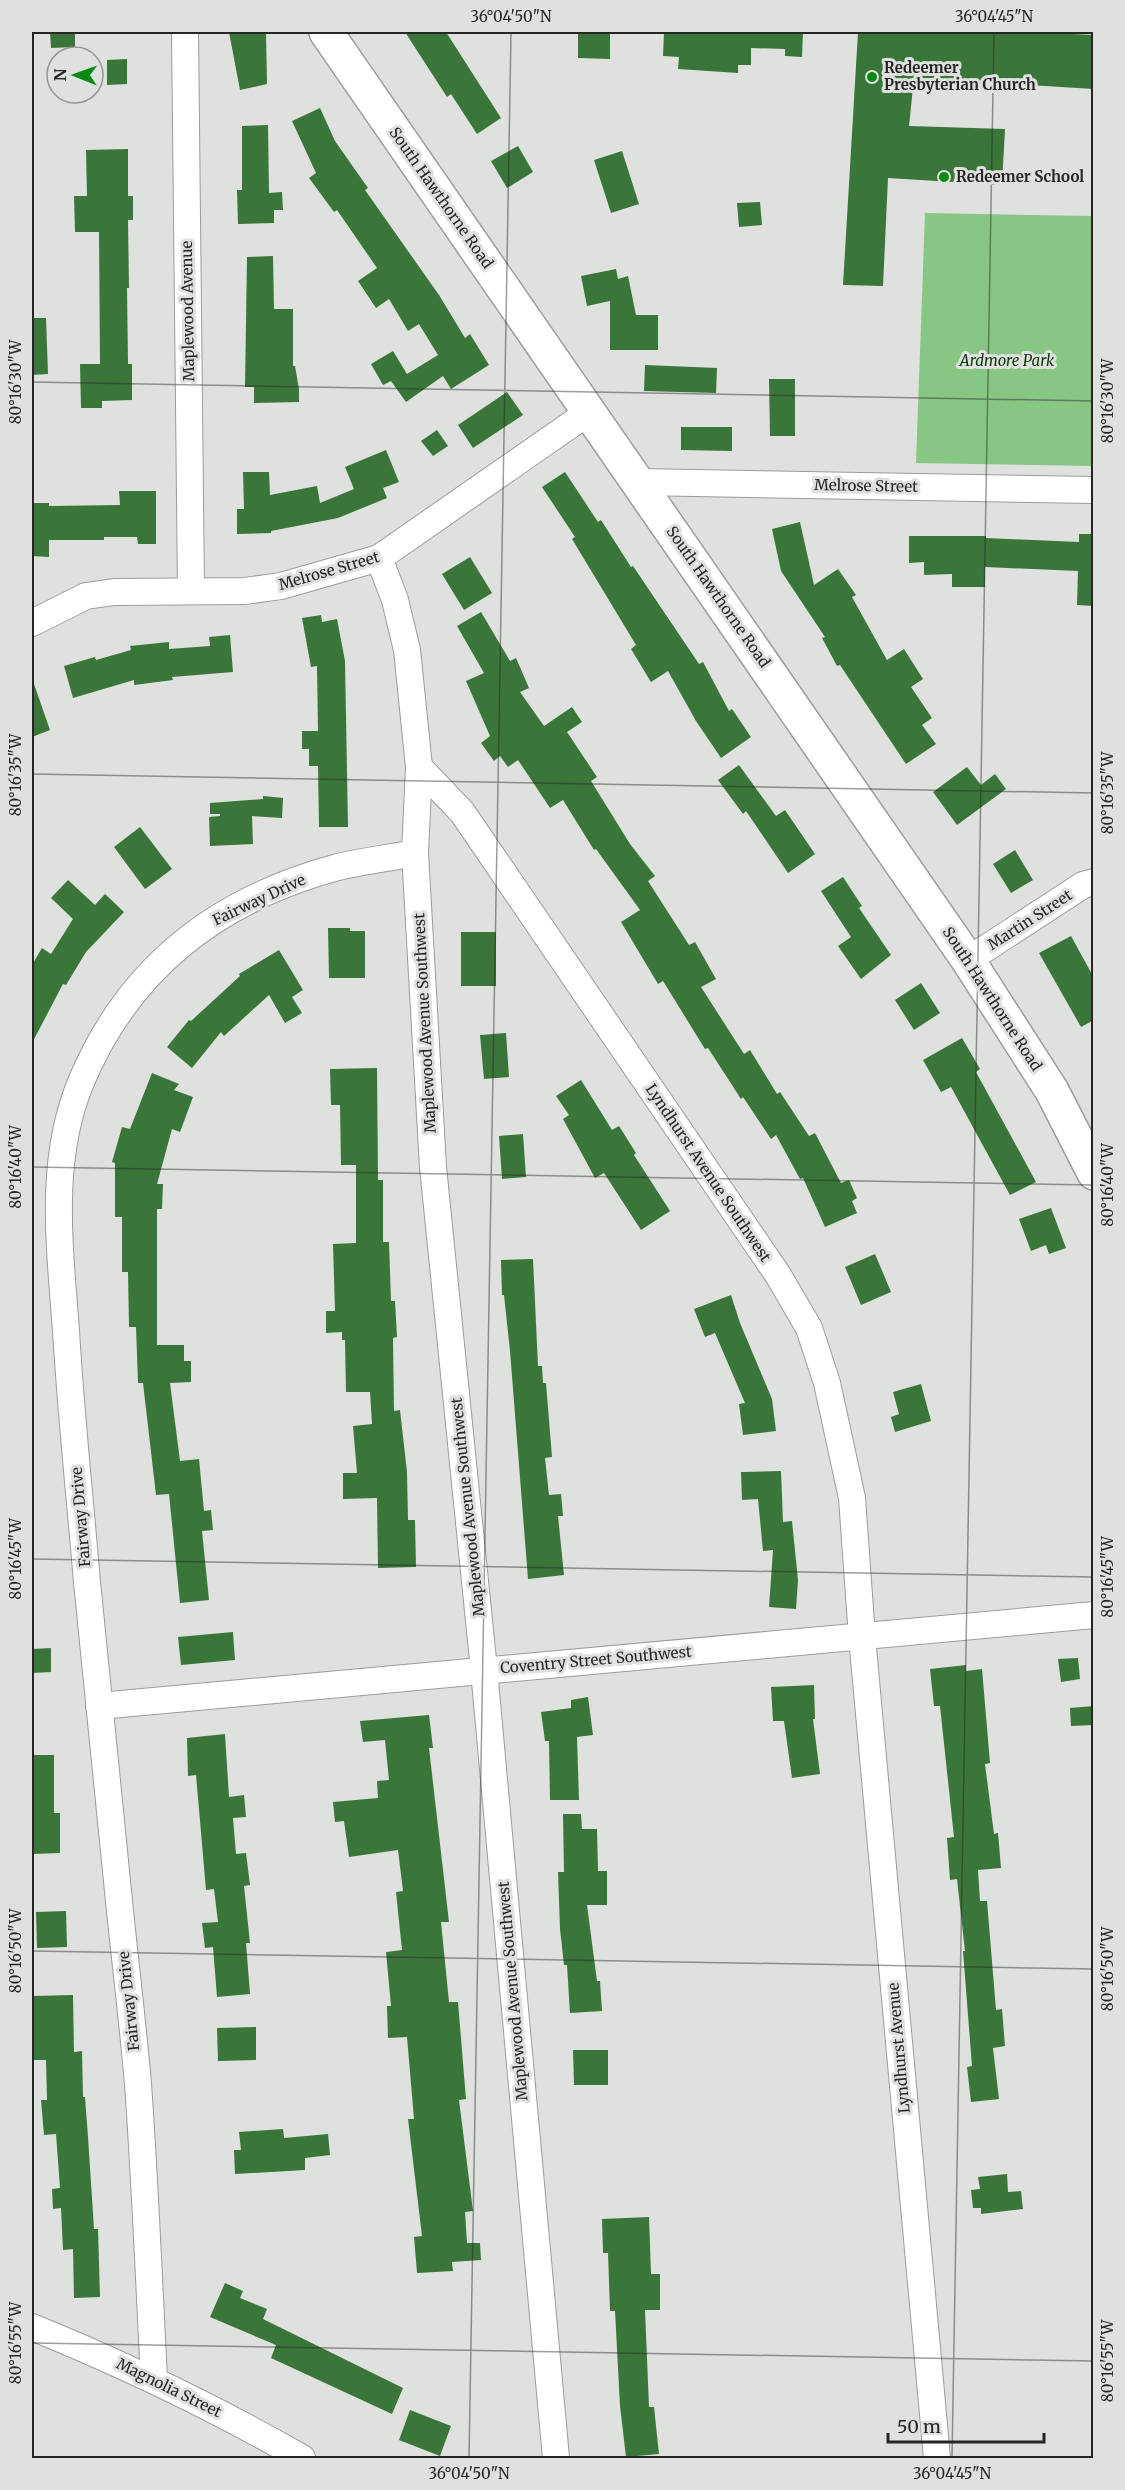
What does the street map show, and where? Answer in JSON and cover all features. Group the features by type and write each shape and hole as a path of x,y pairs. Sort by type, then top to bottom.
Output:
{"main road":[{"name":"South Hawthorne Road","path":"326,32 968,960 1052,1091 1094,1173"}],"street":[{"name":"Maplewood Avenue","path":"185,32 191,590"},
{"name":"Melrose Street","path":"32,623 86,596 114,592 245,591 281,586 379,558 589,412"},
{"name":"Melrose Street","path":"638,482 1094,490"},
{"name":"Maplewood Avenue Southwest","path":"379,558 395,600 407,650 419,767 415,854 434,1167 484,1670 556,2458"},
{"name":"Lyndhurst Avenue Southwest","path":"419,767 462,812 778,1275 809,1328 827,1383 852,1498 862,1637"},
{"name":"Fairway Drive","path":"154,2379 138,2082 70,1401 60,1258 58,1191 60,1162 72,1106 82,1080 104,1037 136,989 154,967 207,925 240,906 284,886 338,867 415,854"},
{"name":"Martin Street","path":"968,960 1083,885 1094,882"},
{"name":"Coventry Street Southwest","path":"99,1706 1094,1615"},
{"name":"Lyndhurst Avenue","path":"862,1637 937,2458"},
{"name":"Magnolia Street","path":"32,2326 154,2379 233,2419 302,2458"}],"green space":[{"name":"Ardmore Park","path":"925,213 1093,216 1093,466 916,463"}],"building":[{"path":"50,32 75,32 75,45 51,45"},
{"path":"229,32 266,32 267,84 240,90"},
{"path":"405,32 446,32 501,118 477,134 451,94 447,97"},
{"path":"578,32 610,32 610,59 578,58"},
{"path":"664,32 803,32 802,57 785,56 785,49 751,48 751,65 738,65 738,73 678,69 679,57 663,56"},
{"path":"858,32 1032,32 1094,35 1094,89 914,78 909,126 1005,129 1002,185 888,178 883,286 843,285"},
{"path":"127,59 127,84 107,85 107,60"},
{"path":"320,108 335,141 368,188 365,190 439,295 465,338 470,334 489,365 451,389 443,376 406,402 391,381 383,385 371,364 393,351 407,374 438,355 419,324 408,331 389,299 376,308 358,281 377,268 337,210 334,212 309,178 316,173 292,121"},
{"path":"268,125 269,193 282,192 283,210 274,210 274,223 238,224 237,190 242,190 242,126"},
{"path":"518,146 533,172 507,188 491,161"},
{"path":"128,149 128,196 133,196 133,220 128,220 129,288 127,288 128,364 132,364 132,400 102,401 102,408 81,408 80,364 100,364 99,232 75,232 74,196 87,196 86,150"},
{"path":"622,151 639,204 611,213 594,160"},
{"path":"760,202 762,225 739,227 737,203"},
{"path":"273,256 274,309 293,309 293,366 295,366 299,389 299,402 254,403 254,387 245,387 247,257"},
{"path":"616,269 618,279 628,276 636,315 658,315 658,350 610,350 610,301 587,306 581,276"},
{"path":"32,318 46,318 48,374 32,375"},
{"path":"645,365 717,368 716,393 644,391"},
{"path":"769,379 795,379 795,436 770,436"},
{"path":"507,392 523,415 473,448 458,425"},
{"path":"681,427 732,427 732,451 681,450"},
{"path":"437,430 448,446 433,456 421,441"},
{"path":"386,450 399,482 383,488 387,498 338,518 271,531 271,533 237,534 237,509 244,509 243,472 269,472 270,495 317,486 320,503 354,489 345,467"},
{"path":"565,472 598,522 601,520 699,664 703,662 729,711 732,709 751,737 721,758 696,721 668,671 651,682 631,649 636,645 572,539 575,537 542,487"},
{"path":"119,491 156,491 156,544 138,544 137,537 104,537 104,540 49,540 49,557 32,556 32,503 49,503 49,506 120,505"},
{"path":"800,522 814,585 838,569 856,595 852,597 887,660 904,649 923,679 911,687 932,718 922,725 936,744 906,764 840,665 837,666 822,638 825,637 781,571 772,529"},
{"path":"1079,534 1094,534 1094,606 1077,605 1078,571 985,567 985,587 952,587 952,574 924,575 924,562 909,563 909,536 986,536 986,538 1079,542"},
{"path":"470,557 492,593 464,610 442,574"},
{"path":"481,612 510,661 516,658 529,688 520,692 544,726 572,707 582,722 567,732 597,777 591,781 630,844 655,876 648,881 689,945 695,942 716,979 701,987 744,1054 750,1050 777,1094 780,1092 809,1136 815,1133 841,1183 849,1180 857,1198 852,1201 857,1213 825,1227 803,1178 800,1179 776,1135 771,1139 743,1097 741,1099 708,1048 705,1049 663,981 658,984 621,922 640,910 596,849 594,850 563,800 550,808 518,760 508,767 500,756 494,761 481,743 490,736 466,681 484,673 457,626"},
{"path":"321,615 322,622 337,619 345,661 348,827 319,827 318,766 309,766 309,749 302,749 302,731 318,731 317,666 311,667 302,618"},
{"path":"230,635 233,672 172,677 173,680 134,685 134,680 73,698 64,666 131,650 130,646 169,642 169,649 210,646 209,637"},
{"path":"34,684 50,730 32,737 32,685"},
{"path":"739,765 776,816 785,810 815,854 788,873 746,811 743,814 718,780"},
{"path":"967,767 981,785 995,774 1006,789 957,825 933,792"},
{"path":"263,796 283,798 282,818 252,816 253,844 210,846 209,817 220,816 220,814 210,814 210,803 263,799"},
{"path":"140,827 172,869 145,889 114,847"},
{"path":"1015,850 1033,880 1011,893 993,864"},
{"path":"843,877 862,906 859,908 891,955 861,979 838,946 851,937 821,891"},
{"path":"68,880 95,905 105,894 124,912 86,952 66,985 63,984 32,1043 32,965 42,948 51,954 73,919 51,898"},
{"path":"328,928 365,931 365,978 329,978"},
{"path":"461,932 496,932 496,986 461,986"},
{"path":"1071,936 1094,978 1094,1020 1081,1027 1039,953"},
{"path":"279,950 303,990 292,997 302,1013 285,1023 269,995 224,1036 221,1032 192,1068 167,1047 189,1020 191,1021 240,976 239,974"},
{"path":"921,983 940,1013 914,1030 895,1000"},
{"path":"506,1033 509,1077 484,1079 480,1035"},
{"path":"962,1038 980,1069 976,1072 1036,1182 1010,1195 951,1087 941,1092 923,1060"},
{"path":"377,1068 378,1180 383,1180 383,1242 389,1242 391,1301 395,1301 397,1337 393,1338 394,1411 400,1410 407,1472 408,1520 415,1520 416,1567 378,1568 377,1498 343,1499 343,1473 357,1473 353,1426 372,1424 370,1392 346,1392 345,1340 342,1340 342,1332 326,1333 326,1311 335,1311 333,1244 356,1243 356,1165 341,1165 340,1105 331,1105 330,1069"},
{"path":"152,1073 179,1084 174,1090 193,1097 180,1132 172,1129 157,1184 163,1184 162,1209 157,1209 157,1345 184,1345 184,1361 191,1361 191,1382 170,1383 180,1461 199,1459 204,1511 211,1510 213,1530 202,1531 209,1600 180,1603 169,1494 156,1495 143,1383 138,1383 136,1327 129,1327 128,1272 122,1272 122,1217 115,1217 115,1163 112,1162 122,1127 130,1129"},
{"path":"581,1080 612,1130 619,1126 636,1153 634,1155 670,1211 641,1230 604,1173 595,1178 563,1119 569,1115 556,1096"},
{"path":"523,1134 526,1177 502,1179 499,1136"},
{"path":"1051,1208 1066,1248 1049,1254 1046,1245 1031,1251 1019,1219"},
{"path":"875,1254 891,1292 861,1305 845,1267"},
{"path":"533,1259 538,1366 542,1366 543,1383 546,1383 552,1457 545,1458 549,1495 561,1494 563,1516 558,1516 564,1575 528,1579 510,1351 504,1295 502,1295 501,1260"},
{"path":"731,1295 740,1323 772,1399 776,1431 743,1435 739,1404 745,1403 715,1333 705,1337 694,1309"},
{"path":"921,1384 931,1421 895,1432 891,1417 899,1414 893,1392"},
{"path":"781,1471 783,1522 792,1521 798,1580 796,1609 769,1607 773,1550 763,1551 758,1499 742,1500 741,1472"},
{"path":"233,1632 235,1660 181,1665 178,1637"},
{"path":"51,1648 51,1672 32,1673 32,1649"},
{"path":"1078,1658 1080,1679 1061,1682 1058,1659"},
{"path":"966,1665 966,1671 982,1669 990,1763 985,1764 994,1834 998,1833 1001,1868 978,1870 980,1901 987,1901 996,2010 1002,2009 1005,2046 993,2048 999,2099 971,2102 967,2067 972,2066 963,1951 965,1951 957,1879 950,1880 947,1838 954,1837 940,1706 934,1706 930,1669"},
{"path":"814,1685 815,1719 813,1719 820,1774 792,1778 784,1721 773,1721 771,1687"},
{"path":"588,1697 593,1735 577,1737 579,1800 550,1800 549,1741 545,1741 541,1712 571,1708 571,1700"},
{"path":"1094,1706 1094,1725 1071,1726 1070,1708"},
{"path":"429,1715 433,1748 429,1748 449,1922 441,1922 449,2002 458,2002 466,2099 459,2100 473,2211 465,2212 467,2243 480,2243 481,2260 452,2262 453,2271 417,2273 414,2237 422,2236 408,2119 414,2119 407,2037 388,2038 387,2006 391,2006 386,1952 402,1950 396,1892 403,1891 398,1850 349,1857 344,1821 335,1822 333,1802 378,1798 377,1781 389,1780 385,1740 363,1742 360,1721"},
{"path":"225,1734 229,1797 244,1795 246,1817 233,1818 236,1854 246,1853 250,1885 244,1886 250,1943 246,1943 250,1994 217,1997 213,1947 205,1948 202,1923 218,1922 214,1889 206,1890 196,1775 188,1776 187,1738"},
{"path":"32,1755 54,1755 54,1813 60,1813 60,1853 33,1854"},
{"path":"563,1814 581,1814 582,1829 597,1829 598,1871 607,1871 607,1905 587,1905 597,1981 600,1981 602,2011 570,2013 567,1965 564,1965 560,1929 558,1872 564,1872"},
{"path":"66,1911 67,1947 37,1948 36,1912"},
{"path":"73,1995 74,2052 82,2051 83,2097 85,2097 94,2229 98,2229 100,2297 74,2298 73,2249 63,2250 61,2208 53,2209 52,2189 60,2188 56,2134 44,2135 41,2100 47,2100 46,2060 32,2060 32,1996"},
{"path":"256,2027 256,2060 218,2061 217,2028"},
{"path":"573,2050 608,2050 608,2085 574,2085"},
{"path":"283,2129 284,2138 328,2134 330,2155 305,2158 305,2170 235,2174 234,2150 241,2150 239,2132"},
{"path":"1007,2174 1008,2192 1021,2191 1023,2209 981,2214 981,2208 973,2208 971,2190 980,2189 978,2177"},
{"path":"649,2217 651,2274 660,2274 660,2310 645,2310 649,2407 654,2407 659,2454 626,2457 620,2406 615,2311 610,2311 608,2253 603,2253 602,2219"},
{"path":"225,2283 243,2291 240,2298 267,2309 263,2319 403,2388 392,2414 271,2358 276,2345 210,2317"},
{"path":"410,2410 451,2426 440,2456 399,2440"}],"place":[{"name":"Redeemer Presbyterian Church","path":"872,77"},
{"name":"Redeemer School","path":"944,177"}]}
